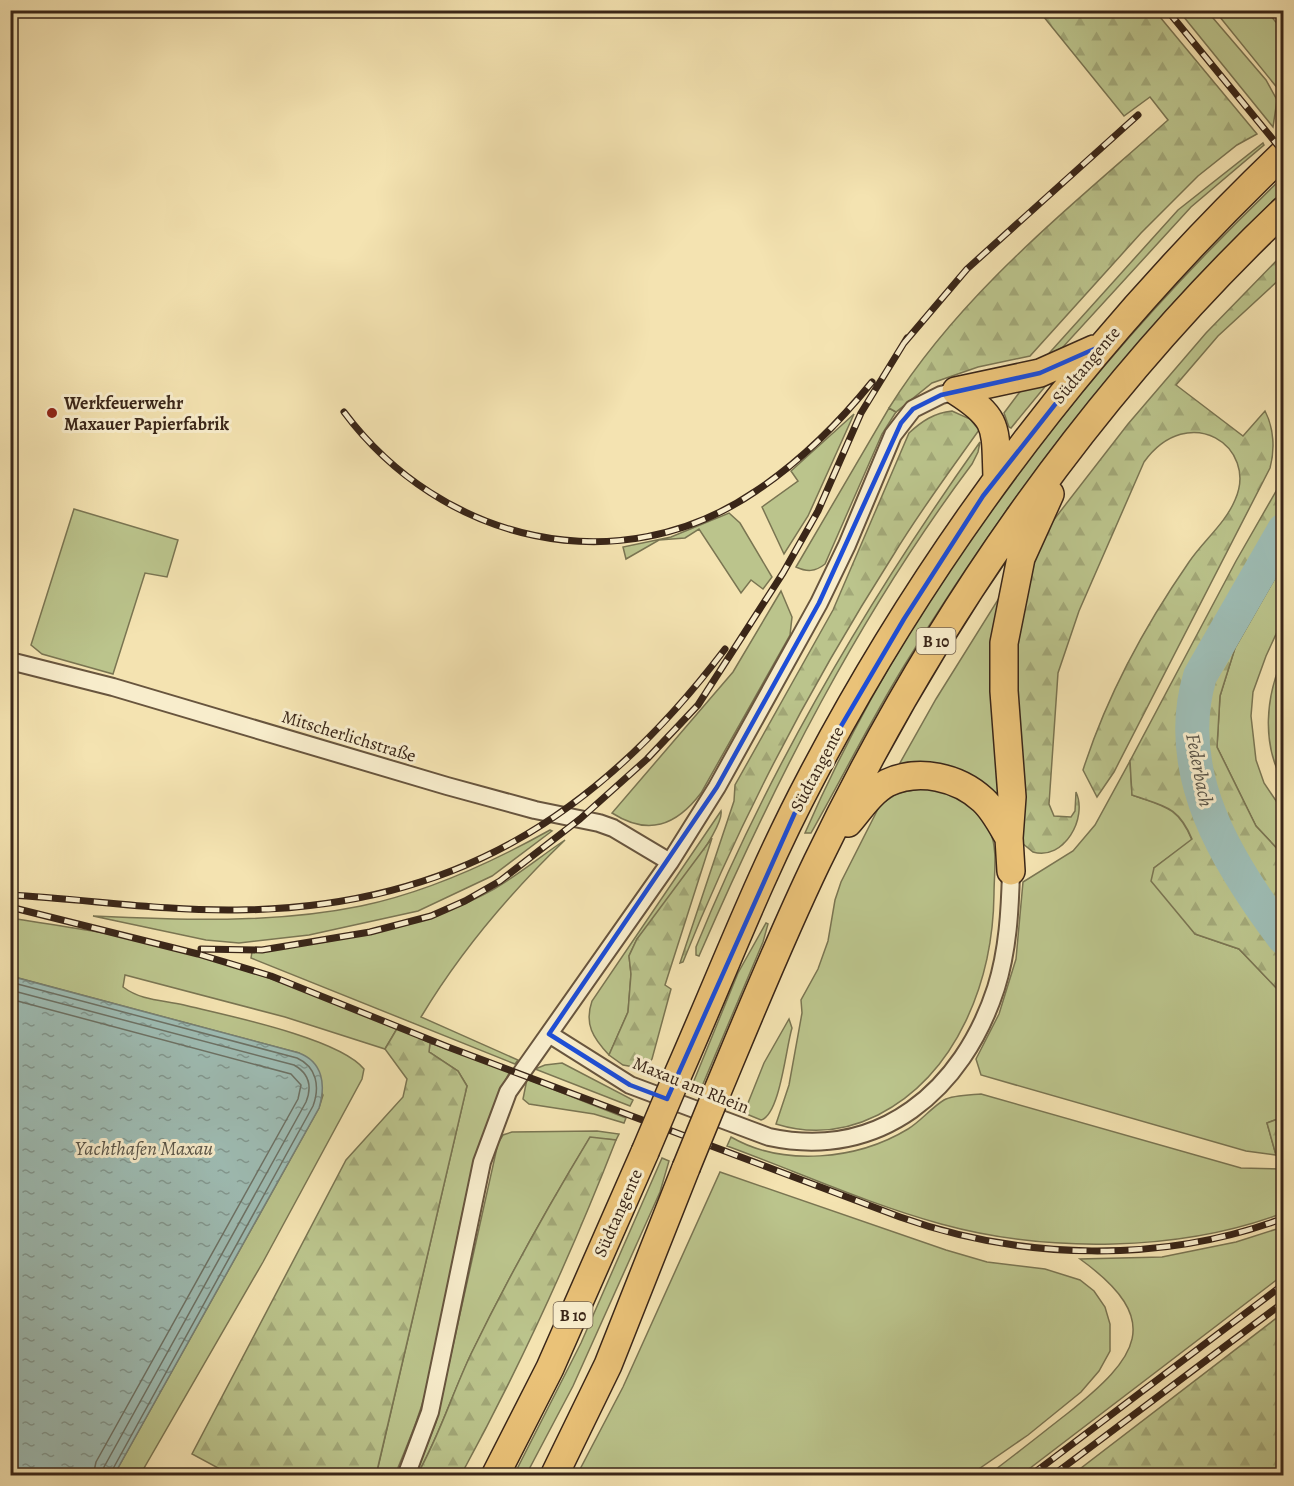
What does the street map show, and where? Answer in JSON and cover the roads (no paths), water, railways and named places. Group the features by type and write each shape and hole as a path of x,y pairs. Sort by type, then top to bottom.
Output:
{"highway":[{"name":"Südtangente","path":"495,1476 550,1368 810,779 904,619 998,477 1101,346 1204,231 1284,153"},
{"name":"B 10","path":"554,1476 608,1365 766,972 817,860 882,735 928,654 1004,536 1079,436 1168,330 1284,210"},
{"path":"956,391 1040,373 1101,346"},
{"path":"956,391 978,405 992,419 996,436 998,477"},
{"path":"1011,871 1009,838 1012,797 1004,691 1004,643 1012,596 1025,547 1079,436"},
{"path":"817,860 877,790 898,780 920,776 945,778 966,787 984,801 1009,838"}],"street":[{"path":"406,1476 430,1412 482,1162 508,1092 670,862 717,788 819,603 848,545 893,435 913,409 941,395 956,391"},
{"name":"Mitscherlichstraße","path":"10,661 123,690 447,786 535,810 599,823 613,828 670,862"},
{"name":"Maxau am Rhein","path":"549,1034 630,1084 769,1137 791,1142 832,1143 861,1136 891,1124 919,1105 954,1072 971,1046 996,988 1004,959 1011,871"}],"water":[{"name":"Yachthafen Maxau","path":"10,976 299,1053 313,1062 321,1075 322,1091 319,1108 114,1475 11,1475"}],"waterway":[{"name":"Federbach","path":"1284,530 1200,676 1193,712 1193,747 1199,782 1210,816 1243,879 1284,938"}],"railway":[{"path":"1167,10 1284,153"},
{"path":"904,343 967,269 1138,115"},
{"path":"201,949 262,950 370,932 431,916 465,901 500,881 580,819 647,759 698,705 783,573 818,511 861,413 907,338"},
{"path":"344,412 384,457 430,492 481,519 535,536 591,542 647,537 703,520 756,491 818,441 872,382"},
{"path":"10,895 180,909 237,910 314,905 386,892 452,871 514,842 571,805 625,760 676,708 725,649"},
{"path":"10,907 198,954 271,976 448,1047 900,1217 946,1231 994,1242 1092,1251 1141,1249 1190,1243 1237,1233 1284,1218"},
{"path":"1030,1476 1284,1284"},
{"path":"1052,1476 1284,1302"}],"place":[{"name":"Werkfeuerwehr Maxauer Papierfabrik","path":"52,413"}]}
